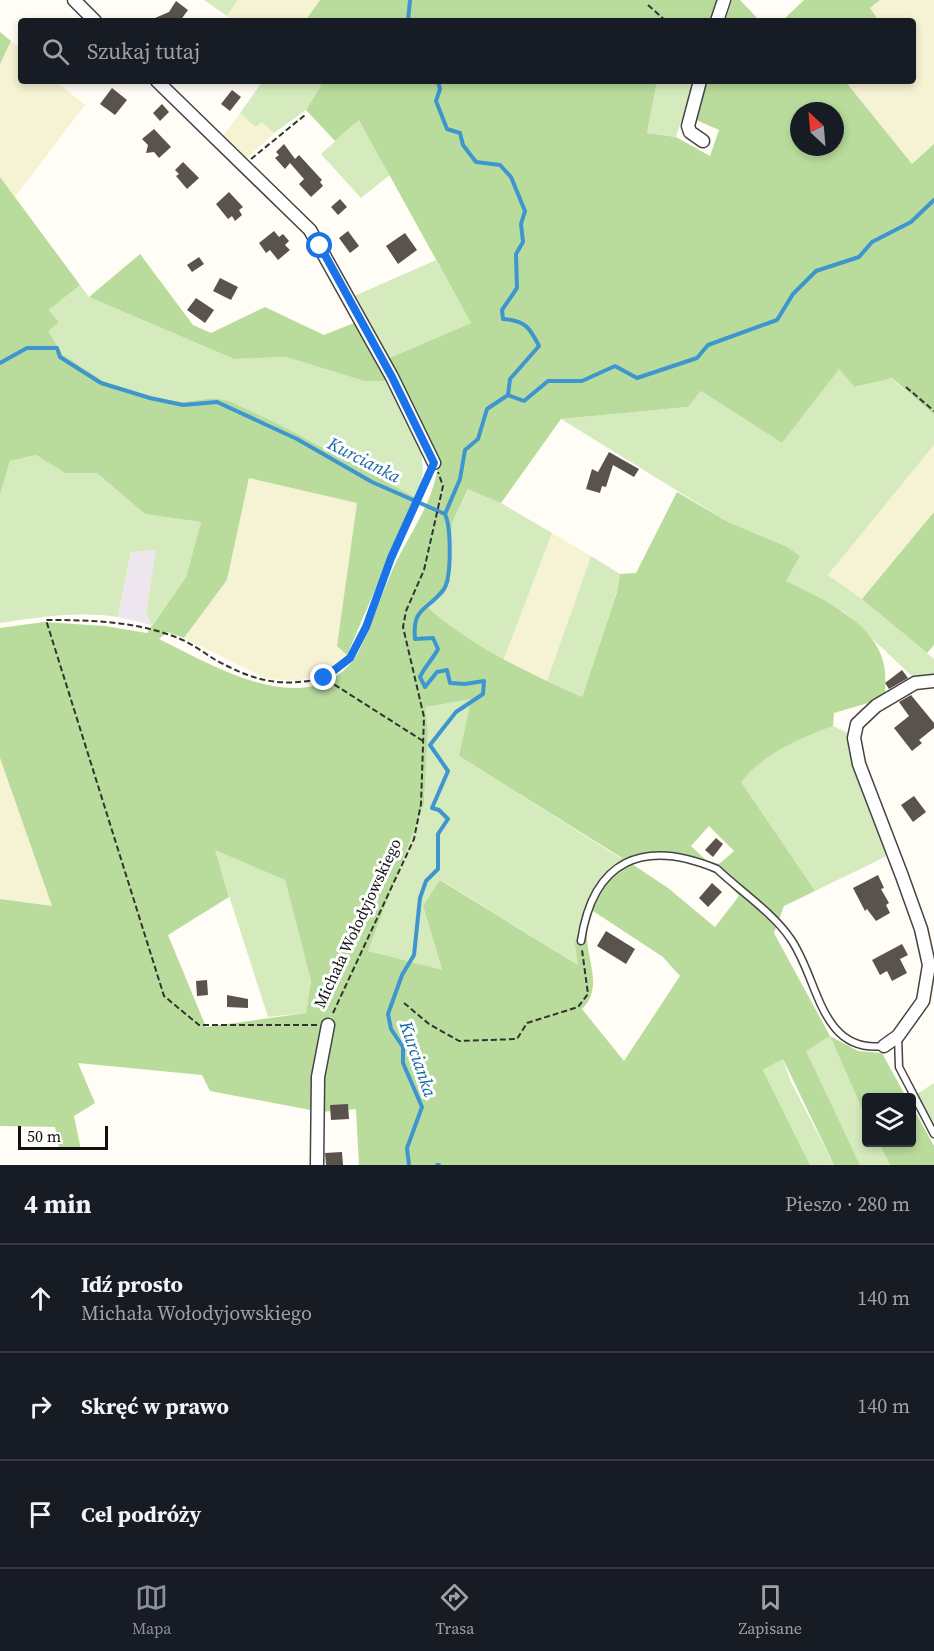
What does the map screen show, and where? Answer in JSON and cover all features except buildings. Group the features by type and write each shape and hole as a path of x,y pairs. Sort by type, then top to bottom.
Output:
{"street":[{"path":"74,0 93,18"},
{"path":"718,18 724,0"},
{"path":"160,84 310,230 392,377 434,463"},
{"path":"699,84 688,126 690,132 703,141"},
{"path":"884,1046 898,1036 923,1001 929,965 921,929 859,764 854,738 857,724 876,706 915,683 934,681"},
{"name":"Michała Wołodyjowskiego","path":"317,1165 318,1077 328,1025"}],"lane":[{"path":"581,941 583,924 596,893 616,868 644,856 658,854 701,862 717,868 782,928 800,955 822,1005 838,1033 857,1046 884,1046"},
{"path":"898,1036 898,1067 934,1134"}],"path":[{"path":"648,5 663,18"},
{"path":"244,164 305,115"},
{"path":"906,387 934,411"},
{"path":"328,1025 199,1025 164,996 46,620 102,620 178,638 230,668 266,681 297,684 324,678 350,658 366,627 391,558 434,463"},
{"name":"Michała Wołodyjowskiego","path":"328,1025 414,839 421,804 424,717 403,627 406,611 424,570 443,486 434,463"},
{"path":"324,678 423,741"},
{"path":"404,1002 429,1024 459,1041 517,1039 527,1023 578,1007 588,994 581,941"}],"shaded area":[{"path":"238,0 320,0 307,18 230,18 227,16"},
{"path":"880,0 934,0 934,144 912,164 847,84 916,84 916,18 877,18 870,8"},
{"path":"11,41 18,47 18,84 59,84 85,105 15,197 0,177 0,64"},
{"path":"240,113 254,127 262,121 274,133 246,159 223,136"},
{"path":"934,445 934,512 862,599 828,575"},
{"path":"249,478 357,503 337,646 347,655 324,672 297,681 267,679 184,638 227,580"},
{"path":"552,533 591,556 547,681 503,661"},
{"path":"157,550 146,614 152,625 118,617 131,552"},
{"path":"0,758 53,907 0,899"}],"green space":[{"path":"204,0 238,0 227,16"},
{"path":"320,0 723,0 716,18 307,18"},
{"path":"732,0 740,0 757,18 726,18"},
{"path":"804,0 880,0 870,8 877,18 785,18"},
{"path":"0,32 11,41 0,64"},
{"path":"261,84 321,84 322,86 306,110 274,133 262,122 255,127 240,113"},
{"path":"320,84 656,84 647,133 676,137 710,156 719,130 694,119 705,84 847,84 912,164 934,144 934,415 892,378 855,387 839,369 782,443 701,391 688,407 561,419 501,503 468,489 452,523 450,582 445,593 427,607 482,647 582,697 617,592 620,574 636,573 677,492 728,522 788,547 800,556 786,581 815,595 845,614 859,624 870,637 879,650 884,665 885,698 834,713 833,726 771,755 741,782 815,891 784,906 774,933 830,1036 806,1051 860,1165 834,1165 783,1059 763,1070 810,1165 359,1165 356,1109 321,1112 210,1091 202,1075 78,1063 95,1103 74,1116 81,1150 59,1148 55,1127 0,1126 0,899 52,906 0,758 0,628 44,622 105,626 147,633 186,577 201,522 145,514 97,473 65,473 36,455 10,461 0,495 0,177 80,285 49,310 59,322 48,331 62,354 103,381 150,397 184,402 213,398 229,401 284,427 415,497 347,655 337,646 357,503 249,478 227,580 184,638 167,632 159,639 205,662 257,682 283,688 308,687 332,679 356,656 393,568 426,506 440,461 387,359 471,323 359,120 335,141 306,110","holes":["471,699 459,756 622,858 608,871 586,905 575,944 578,965 440,880 423,906 442,970 368,951 424,804 428,732 425,707","709,826 734,851 719,864 706,860 691,846","215,850 285,880 311,981 306,1013 206,1027 168,935 229,897","646,858 686,861 709,869 739,896 715,927 668,888 632,864","593,911 663,957 680,976 624,1061 582,1009 592,993 593,975 587,935"]},
{"path":"656,84 693,84 676,137 647,133"},
{"path":"359,120 391,174 361,198 321,154"},
{"path":"140,254 193,325 211,333 265,307 324,335 354,323 388,381 364,381 286,357 234,359 89,297"},
{"path":"436,260 471,323 387,359 352,297"},
{"path":"80,285 89,297 234,359 286,357 364,381 388,381 410,423 421,453 423,468 415,497 284,427 213,398 184,402 150,397 103,381 62,354 47,331 59,322 49,310"},
{"path":"839,368 856,387 891,378 934,415 934,445 828,575 862,599 934,659 934,678 916,680 844,612 786,581 800,556 788,547 728,522 561,419 688,407 701,391 782,443"},
{"path":"36,455 65,473 97,473 145,514 201,522 186,577 152,625 146,614 156,550 131,552 118,617 73,615 0,623 0,495 10,461"},
{"path":"469,488 501,503 552,533 503,661 454,630 427,607 445,593 450,582 452,523"},
{"path":"934,512 934,645 927,653 862,599"},
{"path":"591,556 620,574 617,591 582,697 547,681"},
{"path":"471,699 459,756 622,859 599,883 587,906 578,965 441,880 423,906 442,971 368,951 424,804 428,732 424,706"},
{"path":"833,726 848,733 854,767 889,855 815,891 740,782 771,755"},
{"path":"214,849 285,880 311,981 306,1013 268,1017"},
{"path":"830,1036 862,1109 862,1147 881,1147 890,1165 860,1165 805,1051"},
{"path":"830,1036 858,1051 882,1053 904,1093 862,1093 862,1109"},
{"path":"783,1059 790,1080 834,1165 810,1165 763,1070"},
{"path":"934,1083 934,1123 917,1094"},
{"path":"916,1113 934,1146 934,1165 890,1165 881,1147 916,1147"}],"waterway":[{"path":"408,18 410,0"},
{"path":"439,84 440,89 436,101 447,129 460,133 463,145 476,162 500,165 511,177 525,211 521,224 523,242 516,254 517,288 502,310 503,319 522,323 533,334 539,346 510,379 508,395 487,409 478,439 465,450 460,479 445,514"},
{"path":"508,395 524,401 548,381 582,381 615,366 637,378 697,358 708,345 777,320 793,294 816,271 859,257 872,242 911,222 934,200"},
{"name":"Kurcianka","path":"0,363 27,348 57,348 60,357 101,383 183,405 217,402 297,439 372,482 445,514 450,552 447,583 438,596 419,614 415,628 415,639 433,638 438,649 420,677 425,687 437,672 447,670 450,683 465,684 484,681 483,694 456,712 430,745 448,771 432,808 439,810 448,819 438,834 438,869 426,881 420,898 414,955 402,975 388,1014 391,1029 403,1047 403,1063 422,1107 407,1148 409,1165"}],"route":[{"path":"320,246 392,377 434,463 391,558 366,627 350,658 324,678"}]}
